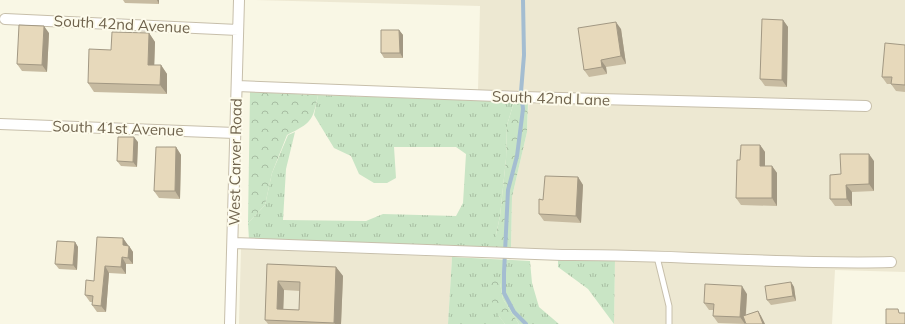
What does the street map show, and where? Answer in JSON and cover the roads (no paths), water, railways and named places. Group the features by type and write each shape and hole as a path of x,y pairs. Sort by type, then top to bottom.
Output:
{"street":[{"name":"West Carver Road","path":"230,324 239,0"},
{"name":"South 42nd Avenue","path":"5,19 238,30"},
{"name":"South 42nd Lane","path":"236,86 522,97 866,106"},
{"name":"South 41st Avenue","path":"0,124 235,133"},
{"path":"233,244 562,256 614,255 804,263 891,262"}],"lane":[{"path":"657,257 669,306 670,324"}],"waterway":[{"path":"523,0 524,55 521,92 523,109 517,156 508,190 504,293 514,312 526,324"}]}
